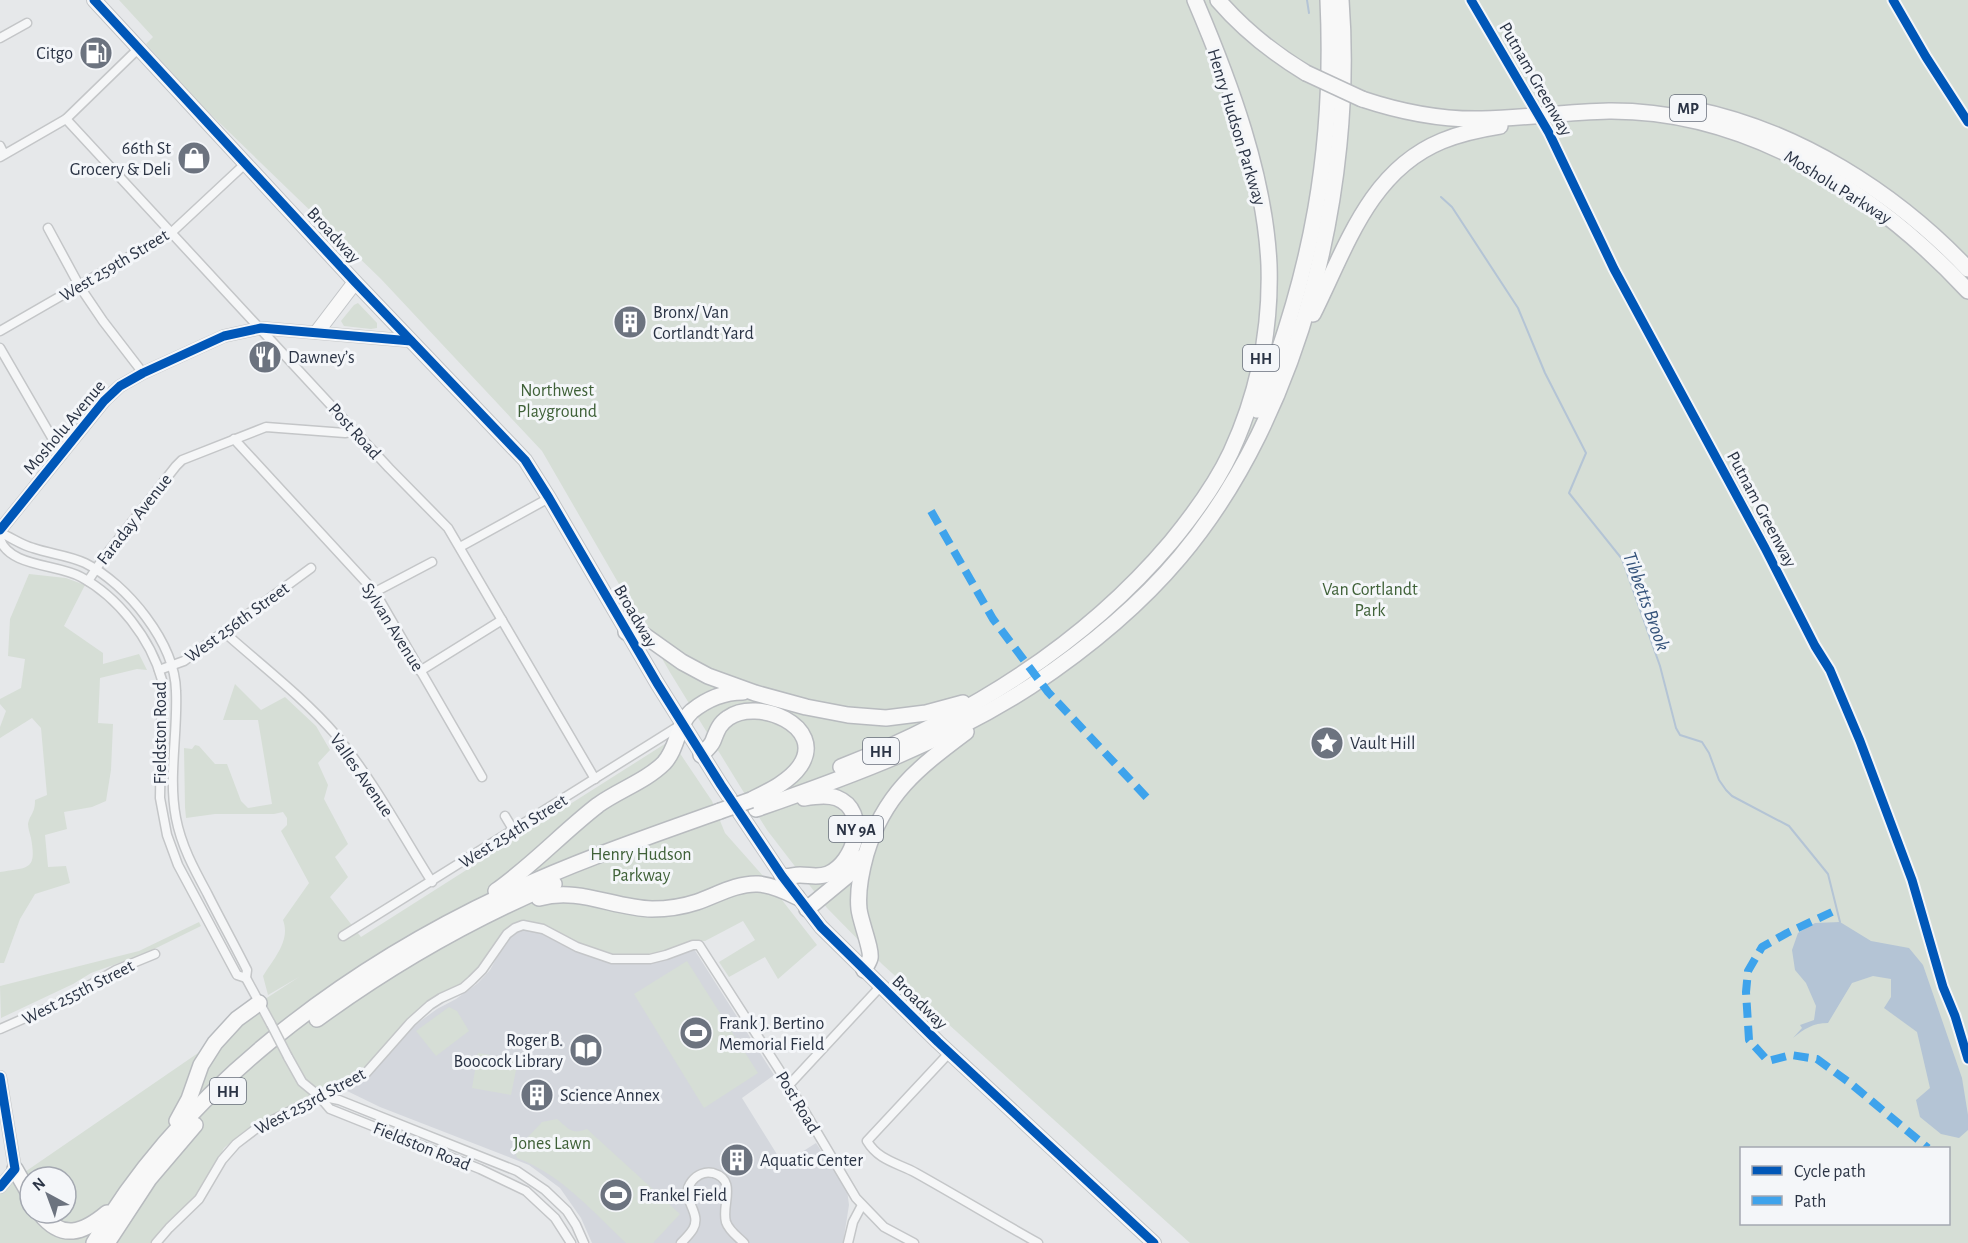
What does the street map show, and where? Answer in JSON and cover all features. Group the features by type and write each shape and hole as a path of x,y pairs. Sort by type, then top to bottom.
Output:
{"highway":[{"name":"Henry Hudson Parkway","path":"107,1243 123,1207 168,1139 194,1111 241,1067 310,1011 382,962 452,921 517,889 571,866 753,805 902,742 954,716 1004,685 1070,638 1133,585 1187,523 1220,474 1240,432 1257,378 1268,316 1269,265 1263,210 1255,174 1226,81 1196,0"},
{"name":"Mosholu Parkway","path":"1218,0 1264,43 1306,69 1399,110 1448,118 1481,119 1608,111 1669,115 1713,125 1767,144 1824,174 1871,205 1926,249 1968,291"},
{"name":"Mosholu Parkway","path":"1227,0 1265,38 1306,69"},
{"path":"1220,474 1241,445 1254,416 1283,342 1304,268 1317,208 1327,134 1330,59 1328,0"},
{"name":"Henry Hudson Parkway","path":"753,805 775,802 871,767 970,722 1008,700 1092,641 1142,598 1180,557 1250,454 1286,370 1314,284 1323,248 1340,150 1344,80 1341,0"},
{"name":"Mosholu Parkway","path":"1362,95 1454,111 1487,111 1582,102 1629,102 1680,107 1730,118 1792,142 1862,181 1919,224 1968,269"},
{"path":"1286,370 1365,207 1388,177 1415,155 1448,139 1551,116"},
{"path":"626,632 642,634 698,671 755,693 822,710 854,715 886,718 912,716 968,701 1004,685"},
{"path":"452,921 517,876 599,805 659,767 672,752 682,724 692,711 719,696 739,692 755,693"},
{"path":"499,909 563,894 585,896 640,908 672,908 751,884 769,885 802,903 853,871 886,807 912,774 936,753 1008,700"},
{"path":"701,755 712,743 721,724 730,716 741,712 769,713 784,718 797,727 805,744 801,765 753,805"},
{"name":"NY 9A","path":"775,802 816,796 834,797 846,804 855,821 855,837 851,849 844,862 833,872 814,877 782,876"},
{"name":"Henry Hudson Parkway","path":"94,1243 200,1119 230,1090 318,1018 383,973 439,940 499,909 722,816"},
{"path":"864,970 870,954 860,920 858,894 861,871 871,839"},
{"path":"168,1139 189,1099 206,1056 224,1033 247,1010 259,1003"},
{"path":"15,1168 18,1173"},
{"path":"53,1225 64,1230 81,1231 123,1207"},
{"path":"118,1243 123,1207"}],"main road":[{"name":"Broadway","path":"94,0 355,282 520,453 701,755 782,876 829,935 880,987 1154,1243"},
{"path":"317,332 355,282"}],"street":[{"path":"0,38 27,23"},
{"path":"1,152 66,119 138,49"},
{"name":"Post Road","path":"66,119 389,468 448,528 595,779"},
{"name":"West 259th Street","path":"0,331 172,232 246,163"},
{"path":"48,228 80,286 103,321 143,373"},
{"name":"Mosholu Avenue","path":"0,532 104,401 120,386 143,373 224,336 261,328 411,341"},
{"path":"0,348 62,454"},
{"name":"Faraday Avenue","path":"88,581 179,463 261,428 271,426 345,433 356,431"},
{"name":"Sylvan Avenue","path":"234,439 375,592 482,777"},
{"path":"460,547 549,498"},
{"name":"Fieldston Road","path":"0,532 24,545 74,559 95,569 116,585 146,618 161,640 172,666 176,691 173,798 184,847 247,970 246,978 302,1082 330,1109 496,1176 526,1191 555,1218 571,1243"},
{"name":"Fieldston Road","path":"0,538 5,550 29,562 70,572 88,581 106,595 136,626 149,646 159,670 163,691 160,798 172,852 237,975 246,978"},
{"path":"375,592 432,562"},
{"name":"West 256th Street","path":"159,670 184,661 311,568"},
{"path":"420,670 502,620"},
{"name":"Valles Avenue","path":"224,632 300,700 334,734 359,766 432,882"},
{"name":"West 254th Street","path":"343,936 682,724"},
{"name":"Fieldston Road","path":"160,798 173,798"},
{"path":"505,816 514,831"},
{"name":"West 253rd Street","path":"156,1243 199,1199 222,1160 236,1144 257,1128 366,1073 411,1022 430,1005 463,988 472,980 482,970 507,934 515,928 523,925 543,929 577,947 612,959 650,958 699,945"},
{"path":"213,932 224,926"},
{"name":"Post Road","path":"699,945 789,1085 851,1191 884,1227 914,1243"},
{"name":"West 255th Street","path":"0,1029 57,1004 116,970 155,954"},
{"path":"789,1085 880,987"},
{"path":"950,1052 867,1141 870,1147 884,1159 914,1172 1038,1243"},
{"path":"0,1077 15,1168 0,1186"},
{"name":"Fieldston Road","path":"319,1096 339,1100 517,1171 545,1190 567,1211 584,1243"},
{"path":"496,1176 501,1164"},
{"path":"681,1243 693,1230 696,1222 687,1192 695,1178 707,1172 718,1175 725,1182 729,1192 724,1212 726,1220 729,1227 744,1243"},
{"path":"848,1243 853,1222 862,1205"}],"shaded area":[{"path":"529,928 618,961 694,949 774,1075 742,1098 783,1164 816,1143 847,1190 849,1205 843,1243 592,1243 581,1218 560,1188 529,1165 380,1107 345,1090 373,1072 415,1025 478,983 490,970 507,939 517,931"}],"green space":[{"name":"Van Cortlandt Park","path":"119,0 1968,0 1968,1243 1190,1243 882,964 827,908 767,830 671,674 542,451 381,279 197,101 146,44 153,37"},
{"path":"358,303 377,323 377,328 344,326 341,321"},
{"path":"29,574 66,578 85,585 64,626 103,653 103,664 139,654 147,670 137,669 100,678 98,723 113,724 111,770 106,801 92,807 64,812 67,829 45,835 48,867 66,866 70,883 35,894 20,919 4,963 0,963 0,872 24,868 31,862 33,849 28,824 35,800 47,795 41,728 32,718 0,738 0,727 6,711 0,704 0,699 21,688 25,659 8,656 10,619"},
{"name":"Henry Hudson Parkway","path":"235,684 261,710 285,697 316,726 330,750 318,763 328,785 324,799 348,844 335,857 348,877 330,897 361,937 671,740 712,801 725,833 764,877 817,945 778,979 765,957 729,977 719,962 755,940 743,921 705,941 693,941 670,951 634,956 613,954 579,945 551,928 536,923 521,923 461,985 433,999 398,1030 372,1064 247,1129 224,1148 204,1187 153,1243 0,1243 0,1194 18,1177 18,1225 78,1225 78,1165 35,1165 201,1051 259,1003 299,977 268,995 263,976 283,942 285,928 283,920 309,883 281,831 287,825 287,818 283,812 215,814 186,818 184,748 192,749 195,745 199,746 215,764 227,764 241,801 248,808 272,804 258,720 223,720"},
{"path":"199,922 201,926 144,954 91,973 1,1018 0,986 139,951"},
{"name":"Frank J. Bertino Memorial Field","path":"687,961 758,1073 704,1108 634,994"},
{"path":"449,1007 457,1011 469,1031 436,1056 416,1031"},
{"path":"478,1053 518,1060 511,1095 472,1088"},
{"name":"Frankel Field","path":"557,1119 574,1131 587,1129 680,1214 653,1243 626,1243 562,1184 533,1165 517,1158 515,1151 542,1122"}],"water":[{"path":"1840,922 1871,941 1909,948 1923,965 1962,1078 1968,1130 1959,1138 1941,1134 1920,1117 1916,1100 1930,1088 1917,1032 1884,1008 1891,997 1891,979 1873,976 1852,983 1828,1023 1809,1027 1793,1038 1802,1028 1800,1025 1814,1020 1816,1006 1806,983 1795,970 1792,950 1798,933 1815,923"}],"waterway":[{"name":"Tibbetts Brook","path":"1307,0 1309,13"},
{"name":"Tibbetts Brook","path":"1441,197 1452,207 1518,308 1545,373 1586,453 1569,493 1622,559 1660,666 1676,728 1680,735 1702,742 1709,753 1719,780 1732,796 1789,826 1828,874 1840,922"}],"marked path":[{"path":"931,511 993,619 1048,692 1151,802"},
{"path":"1832,912 1762,947 1748,971 1746,992 1749,1040 1768,1061 1791,1055 1817,1059 1850,1083 1927,1147"}],"cycle path":[{"path":"94,0 355,282 525,460 657,683 721,785 782,876 821,927 938,1042 1154,1243"},
{"name":"Putnam Greenway","path":"1471,0 1549,133 1614,269 1765,548 1815,646 1830,670 1860,741 1912,880 1943,987 1955,1016 1968,1059"},
{"path":"1893,0 1968,122"},
{"path":"0,530 104,401 120,386 143,373 224,336 261,328 411,341"},
{"path":"0,1077 15,1169 0,1187"}],"place":[{"name":"Citgo","path":"96,53"},
{"name":"66th St Grocery & Deli","path":"194,158"},
{"name":"Bronx/ Van Cortlandt Yard","path":"630,322"},
{"name":"Dawney’s","path":"265,357"},
{"name":"Vault Hill","path":"1327,743"},
{"name":"Frank J. Bertino Memorial Field","path":"696,1033"},
{"name":"Roger B. Boocock Library","path":"586,1050"},
{"name":"Science Annex","path":"537,1095"},
{"name":"Aquatic Center","path":"737,1160"},
{"name":"Frankel Field","path":"616,1195"}],"park label":[{"name":"Northwest Playground","path":"557,400"},
{"name":"Jones Lawn","path":"552,1143"}]}
